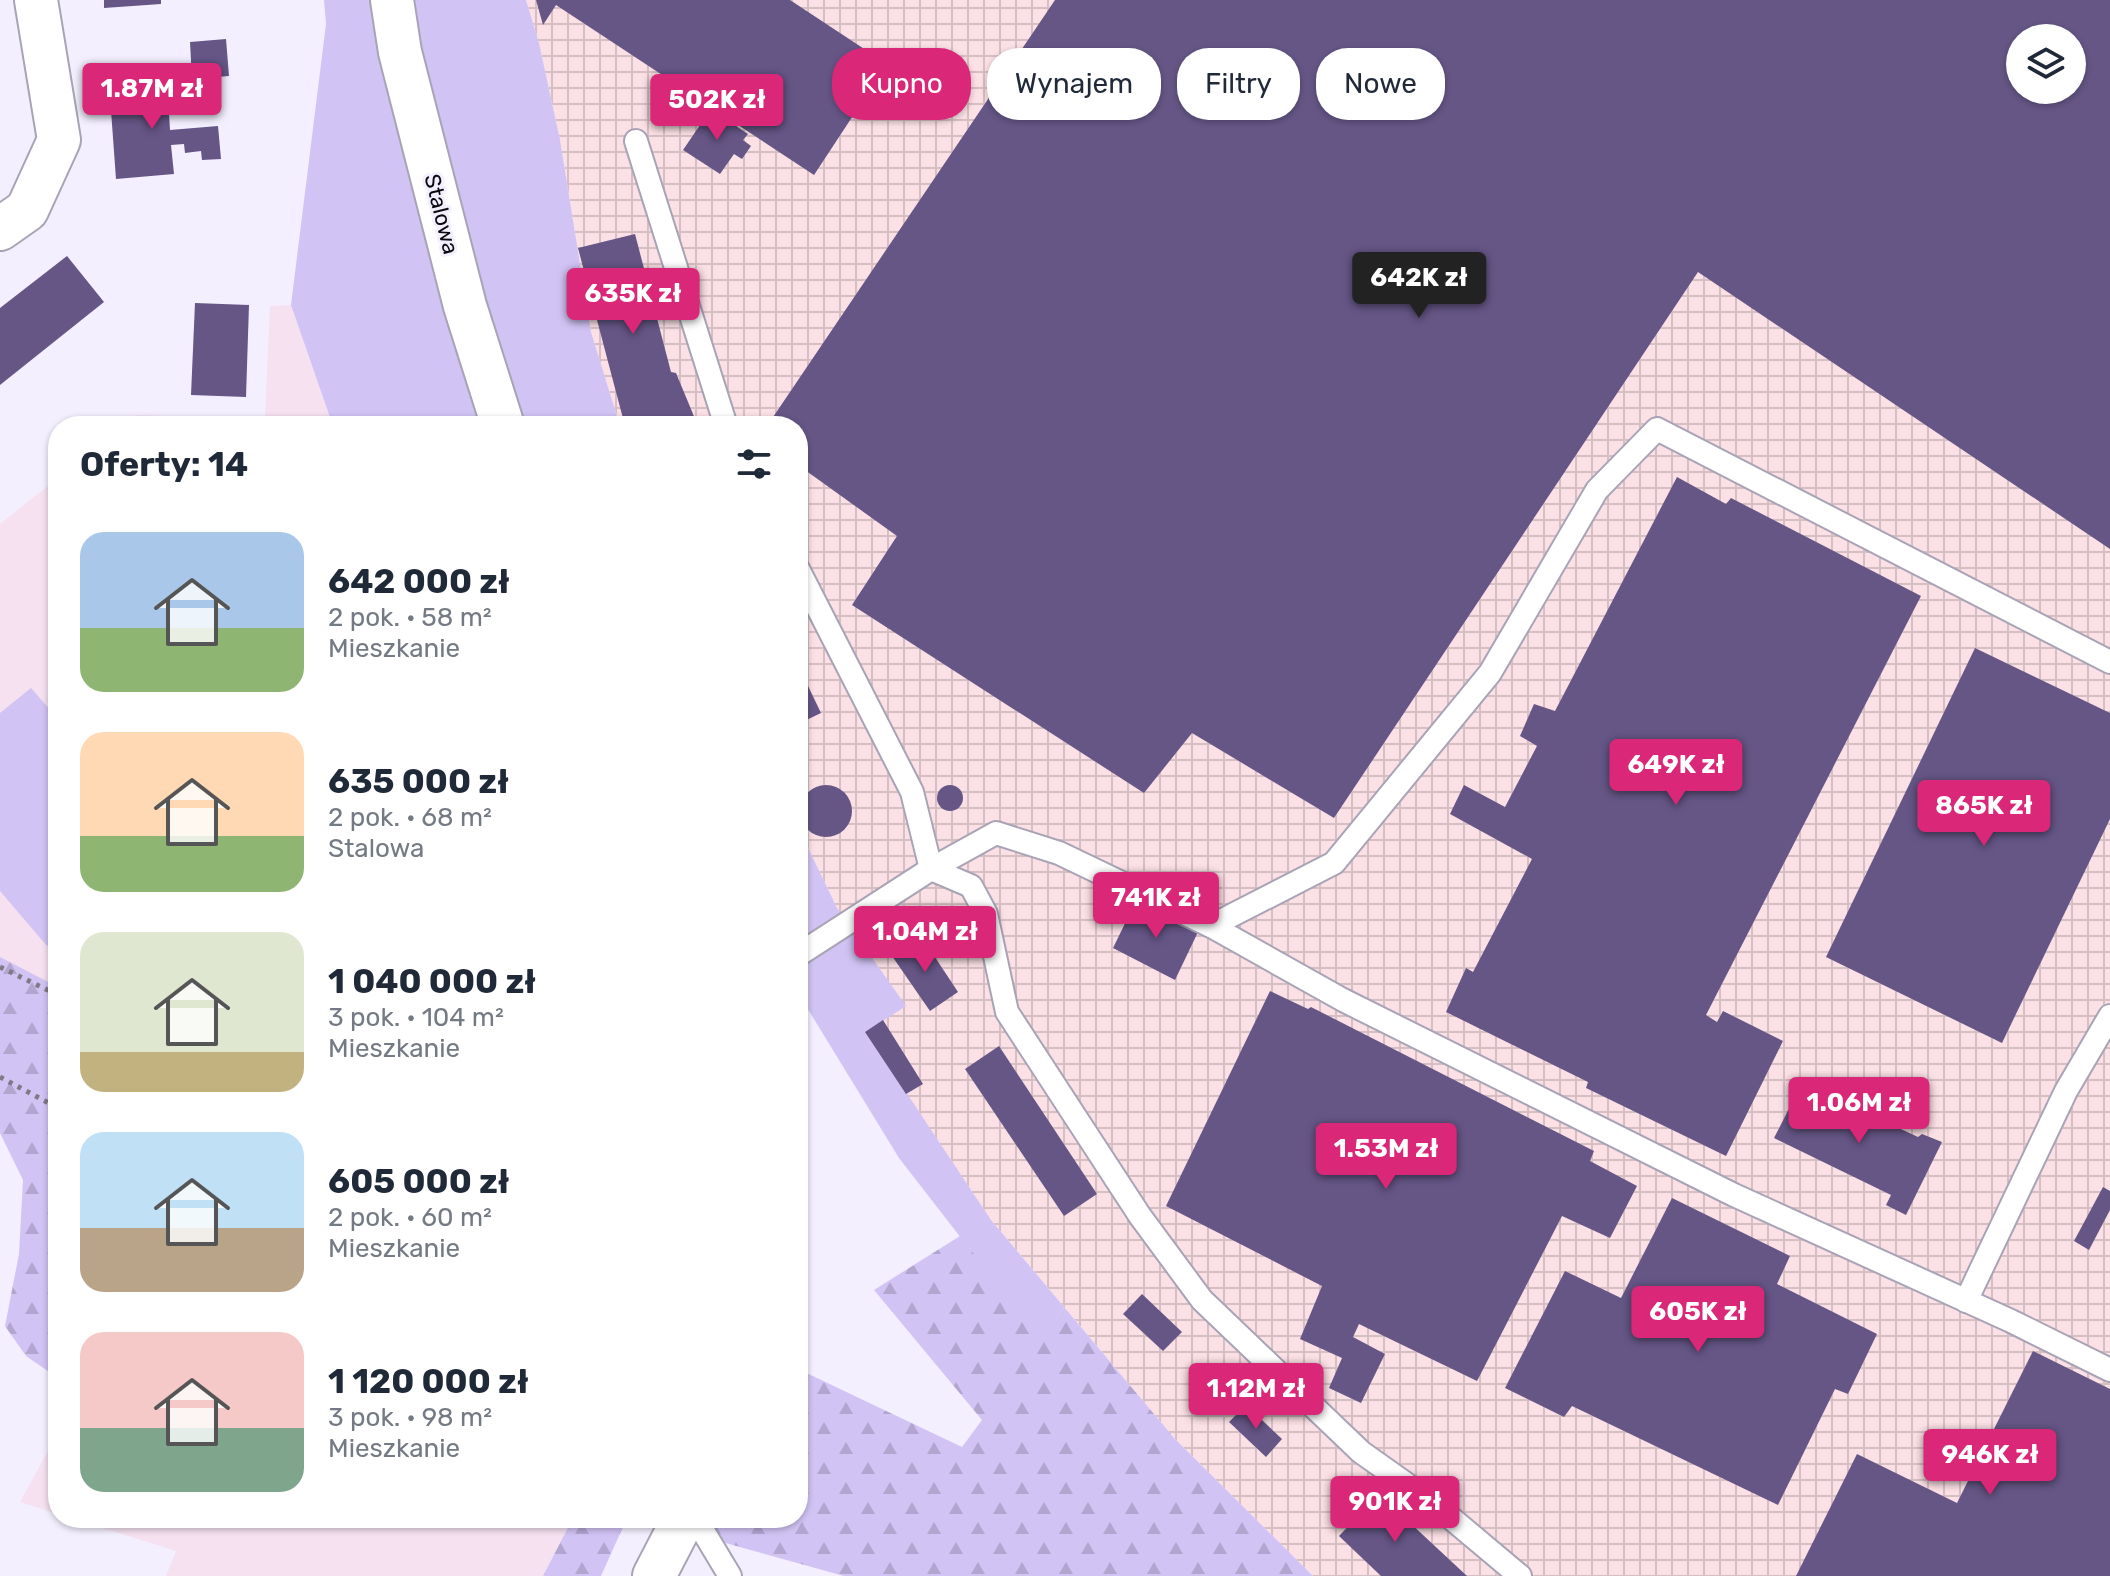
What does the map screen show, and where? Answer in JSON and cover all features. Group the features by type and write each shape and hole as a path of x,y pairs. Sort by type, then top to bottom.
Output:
{"street":[{"path":"0,229 27,210 59,140 36,0"},
{"name":"Stalowa","path":"392,0 400,52 465,306 500,416"},
{"path":"654,1576 680,1528"}],"lane":[{"path":"636,141 723,416"},
{"path":"1211,926 1334,863 1490,673 1597,490 1657,429 2110,662"},
{"path":"808,589 912,792 931,869"},
{"path":"808,949 931,869 996,833 1059,853 1211,926 1343,1000 1734,1195 2110,1370"},
{"path":"931,869 971,886 986,914 1007,1012 1140,1216 1202,1300 1361,1452 1433,1503 1520,1576"},
{"path":"1966,1301 2066,1091 2110,1016"},
{"path":"699,1528 730,1576"}],"path":[{"path":"0,967 48,990"},
{"path":"0,1077 48,1103"}],"shaded area":[{"path":"526,0 2110,0 2110,1576 1313,1576 1175,1439 991,1220 865,1032 905,1006 837,908 808,848 808,416 617,416 591,332 560,140 539,43"},
{"path":"291,305 330,416 265,416 270,306"},
{"path":"48,486 48,982 0,958 0,524"},
{"path":"48,1451 48,1511 20,1502"},
{"path":"103,1528 568,1528 543,1576 166,1576 176,1551"}],"green space":[{"path":"324,0 526,0 539,43 560,140 591,332 617,416 330,416 291,305 326,24"},
{"path":"31,688 48,708 47,946 0,891 0,713"},
{"path":"808,848 837,908 906,1006 866,1032 991,1220 1064,1307 1041,1341 899,1158 808,1009"},
{"path":"0,957 48,982 48,1371 26,1356 5,1326 19,1254 23,1180 0,1133"},
{"path":"960,1236 1041,1340 1064,1307 1175,1439 1313,1576 844,1576 672,1528 808,1528 808,1374 962,1447 982,1420 874,1290"},
{"path":"568,1528 623,1528 601,1576 543,1576"}],"building":[{"path":"104,0 161,0 161,4 104,8"},
{"path":"536,0 790,0 863,48 832,48 832,120 850,120 814,175 556,5 543,25"},
{"path":"1055,0 2110,0 2110,549 1698,272 1334,818 1192,733 1144,793 852,605 897,536 808,472 808,416 774,416 987,101 987,120 1161,120 1161,48 1023,48"},
{"path":"226,39 229,76 192,79 190,42"},
{"path":"167,79 170,130 218,126 221,159 202,160 201,151 185,153 184,144 171,145 174,174 116,179 109,83"},
{"path":"711,109 748,134 743,140 751,146 742,159 734,154 720,174 683,150"},
{"path":"635,234 671,372 676,373 694,416 622,416 578,248"},
{"path":"67,256 104,302 0,385 0,308"},
{"path":"195,303 249,305 246,397 191,395"},
{"path":"1677,477 1726,504 1731,498 1921,596 1706,1015 1717,1022 1723,1011 1783,1041 1726,1156 1586,1088 1588,1082 1446,1012 1466,968 1473,972 1532,859 1450,814 1464,785 1505,807 1537,746 1520,736 1534,704 1555,711"},
{"path":"1975,648 2110,713 2110,819 2002,1043 1826,957"},
{"path":"808,686 821,713 808,719"},
{"path":"826,785 836,787 845,792 852,811 845,830 826,837 808,831 808,791"},
{"path":"950,785 959,789 963,798 959,807 950,811 941,807 937,798 941,789"},
{"path":"1136,901 1198,932 1175,980 1113,948"},
{"path":"921,936 958,992 930,1011 892,956"},
{"path":"1270,991 1308,1009 1311,1007 1594,1151 1590,1161 1637,1186 1610,1238 1562,1216 1477,1381 1359,1324 1353,1337 1385,1354 1361,1403 1329,1388 1342,1358 1300,1339 1322,1286 1166,1206"},
{"path":"883,1020 923,1084 906,1094 865,1032"},
{"path":"999,1046 1097,1194 1064,1216 965,1069"},
{"path":"1802,1083 1918,1137 1922,1134 1942,1142 1906,1215 1886,1205 1891,1195 1774,1138"},
{"path":"2103,1187 2110,1191 2110,1210 2089,1250 2074,1241"},
{"path":"1672,1198 1790,1256 1777,1284 1877,1334 1848,1394 1835,1389 1778,1505 1572,1406 1564,1417 1505,1388 1565,1271 1621,1298"},
{"path":"1142,1294 1182,1332 1163,1351 1123,1314"},
{"path":"2033,1351 2110,1389 2110,1576 1796,1576 1857,1454 1957,1503"},
{"path":"1246,1405 1282,1439 1266,1457 1229,1422"},
{"path":"1379,1494 1467,1576 1381,1576 1339,1536"}]}
